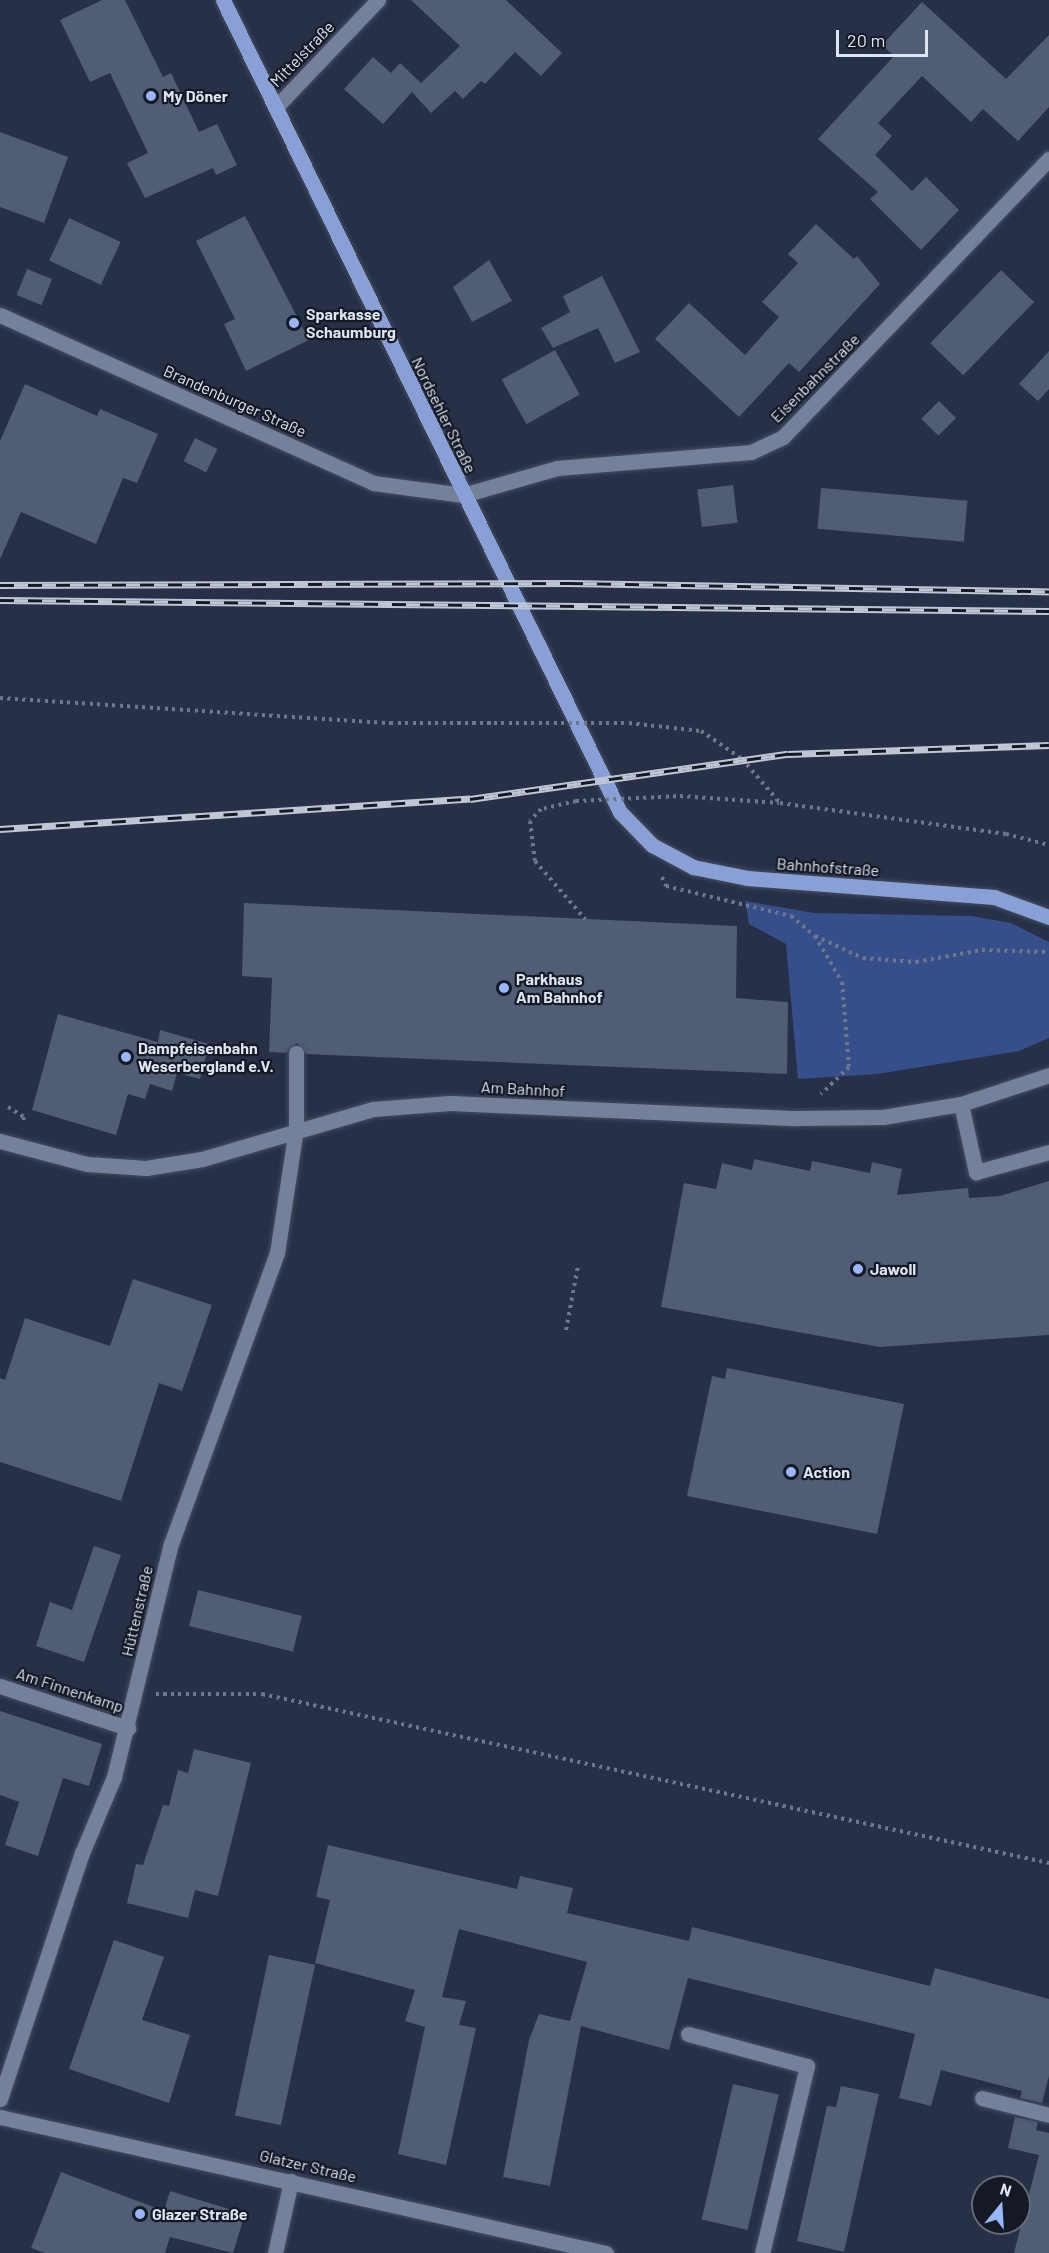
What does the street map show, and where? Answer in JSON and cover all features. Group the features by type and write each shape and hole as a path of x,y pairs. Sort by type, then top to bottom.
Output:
{"main road":[{"name":"Nordsehler Straße","path":"223,0 463,495 620,812"},
{"name":"Bahnhofstraße","path":"620,812 651,845 693,867 747,878 994,897 1049,917"}],"street":[{"name":"Mittelstraße","path":"276,107 378,0"},
{"name":"Eisenbahnstraße","path":"463,495 557,468 751,452 783,437 1049,159"},
{"name":"Brandenburger Straße","path":"0,315 373,483 463,495"},
{"name":"Hüttenstraße","path":"0,2099 128,1728 171,1544 277,1253 296,1129 296,1053"},
{"name":"Am Bahnhof","path":"0,1141 87,1164 146,1168 202,1159 296,1129 373,1109 450,1103 797,1118 883,1117 961,1104 1049,1075"},
{"path":"961,1104 976,1173 1049,1152"},
{"name":"Am Finnenkamp","path":"0,1686 128,1728"},
{"path":"688,2034 807,2066 762,2253"},
{"path":"982,2098 1049,2115"},
{"name":"Glatzer Straße","path":"0,2117 291,2181 568,2249 606,2253"},
{"path":"275,2253 291,2181"}],"path":[{"path":"0,698 390,723 628,723 701,730 742,759 780,803"},
{"path":"585,919 535,861 530,821 541,809 576,801 680,796 780,803 1006,834 1049,845"},
{"path":"651,845 666,886 791,916 815,936 863,958 916,962 982,950 1049,952"},
{"path":"797,1118 849,1067 842,982 815,936"},
{"path":"566,1330 578,1266"},
{"path":"137,1690 170,1697 262,1694 1049,1863"}],"shaded area":[{"path":"745,901 814,913 971,916 1011,923 1049,942 1049,1038 1019,1051 877,1074 798,1079 786,944 749,924"}],"building":[{"path":"102,0 125,0 163,77 171,73 199,132 217,124 237,165 216,175 213,168 145,198 127,163 148,153 110,73 90,82 60,20"},
{"path":"411,0 506,0 562,53 541,76 515,52 485,84 481,81 463,99 455,91 431,113 412,92 383,124 344,89 373,57 391,73 400,63 421,83 460,46"},
{"path":"922,2 1006,79 1049,35 1049,107 1018,141 983,109 971,122 922,76 878,123 892,136 875,155 912,191 926,177 959,210 921,250 870,199 878,192 818,139 894,56 882,45"},
{"path":"0,132 68,157 44,223 0,207"},
{"path":"245,216 309,340 246,371 224,324 235,319 196,241"},
{"path":"69,218 121,242 101,285 49,261"},
{"path":"816,224 854,259 857,256 880,284 799,372 789,363 739,417 655,339 689,303 745,355 779,317 762,302 798,263 788,254"},
{"path":"489,260 512,301 472,322 453,287"},
{"path":"27,269 52,279 42,305 17,295"},
{"path":"1001,270 1034,302 963,375 930,343"},
{"path":"602,276 640,352 615,363 598,328 553,348 541,328 570,312 563,296"},
{"path":"555,350 580,395 526,424 502,380"},
{"path":"1049,351 1049,389 1038,401 1019,384"},
{"path":"25,384 97,416 100,409 158,434 137,483 123,478 96,544 21,512 0,559 0,441"},
{"path":"939,401 956,418 938,436 921,419"},
{"path":"195,438 217,449 206,472 184,461"},
{"path":"733,485 738,523 702,527 697,489"},
{"path":"821,488 967,501 964,542 817,529"},
{"name":"Parkhaus Am Bahnhof","path":"244,903 737,926 736,998 788,1002 787,1074 306,1054 297,1043 286,1053 269,1052 272,978 242,976"},
{"name":"Dampfeisenbahn Weserbergland e.V.","path":"58,1014 158,1042 160,1030 209,1044 200,1079 177,1073 172,1091 150,1084 145,1099 128,1094 116,1135 32,1110"},
{"name":"Jawoll","path":"754,1159 810,1171 812,1161 870,1173 872,1162 902,1169 897,1195 968,1188 969,1198 1000,1196 1049,1181 1049,1335 880,1347 661,1307 684,1183 716,1189 722,1163 752,1170"},
{"path":"133,1279 212,1305 182,1391 159,1383 121,1501 0,1462 0,1378 5,1380 25,1318 110,1346"},
{"name":"Action","path":"727,1368 904,1404 877,1534 687,1496 712,1376 725,1379"},
{"path":"94,1546 121,1555 84,1662 36,1646 50,1602 72,1610"},
{"path":"198,1590 302,1616 293,1652 189,1626"},
{"path":"0,1711 102,1744 89,1786 63,1778 38,1856 5,1845 19,1802 0,1795"},
{"path":"194,1749 251,1763 218,1896 195,1890 188,1918 127,1903 136,1864 143,1865 163,1805 169,1806 178,1770 188,1773"},
{"path":"328,1845 517,1889 520,1876 573,1888 567,1913 689,1941 692,1927 930,1986 935,1968 1049,1999 1049,2076 1042,2103 1020,2098 1022,2091 941,2070 931,2106 899,2098 915,2034 688,1978 669,2050 581,2026 550,2186 503,2177 529,2040 539,2014 570,2021 587,1962 459,1929 442,1997 466,2001 459,2025 476,2028 446,2165 398,2154 425,2027 405,2021 415,1990 315,1963 330,1900 316,1897"},
{"path":"114,1940 164,1957 142,2020 190,2035 169,2103 69,2069"},
{"path":"269,1955 315,1965 281,2125 235,2115"},
{"path":"733,2084 779,2095 748,2230 702,2219"},
{"path":"841,2086 879,2094 844,2252 797,2241 827,2106 836,2107"},
{"path":"1015,2117 1038,2122 1036,2130 1049,2133 1049,2253 1014,2253 1019,2235 1031,2235 1031,2186 1039,2155 1008,2148"},
{"path":"61,2172 164,2211 170,2191 245,2214 233,2253 170,2237 165,2253 45,2253 31,2248"}],"railway":[{"path":"0,585 569,583 1049,591"},
{"path":"0,600 1049,611"},
{"path":"0,829 470,799 788,754 1049,745"}],"place":[{"name":"My Döner","path":"151,96"},
{"name":"Sparkasse Schaumburg","path":"294,323"},
{"name":"Parkhaus Am Bahnhof","path":"504,988"},
{"name":"Dampfeisenbahn Weserbergland e.V.","path":"126,1057"},
{"name":"Jawoll","path":"858,1269"},
{"name":"Action","path":"791,1472"},
{"name":"Glazer Straße","path":"140,2214"}]}
